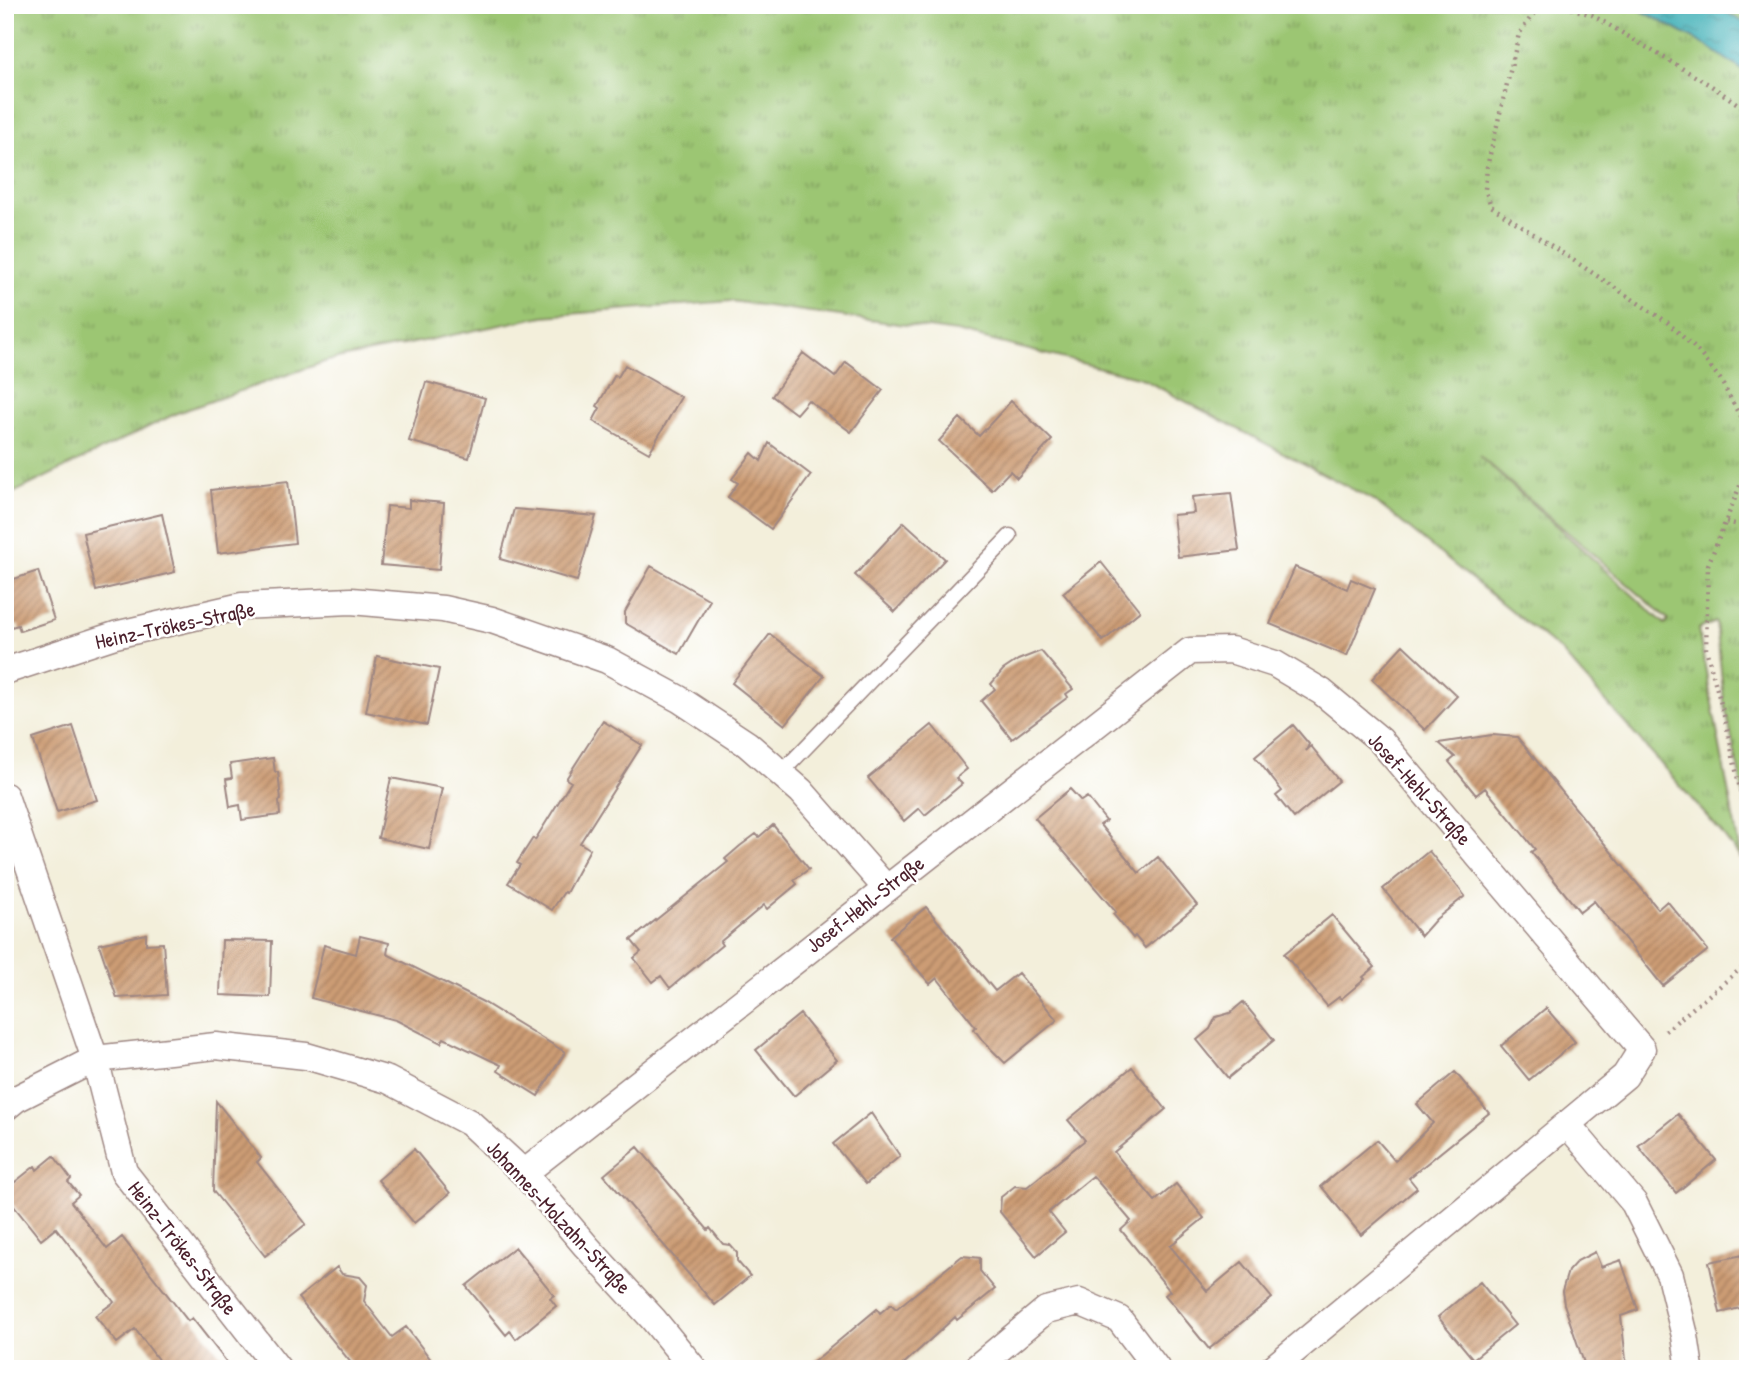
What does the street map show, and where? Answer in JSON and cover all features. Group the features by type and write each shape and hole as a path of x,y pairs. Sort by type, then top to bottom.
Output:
{"street":[{"name":"Heinz-Trökes-Straße","path":"5,671 115,635 242,606 351,601 443,609 492,620 607,660 679,699 747,744 801,791 886,888"},
{"name":"Josef-Hehl-Straße","path":"524,1173 1190,651 1231,650 1275,664 1322,692 1380,740 1642,1049"},
{"name":"Heinz-Trökes-Straße","path":"5,796 95,1059 124,1172 278,1369"},
{"name":"Johannes-Molzahn-Straße","path":"5,1108 95,1059 216,1046 306,1056 388,1080 470,1123 524,1173 694,1369"},
{"path":"1272,1369 1625,1076 1642,1049"},
{"path":"1568,1125 1634,1203 1670,1275 1690,1369"},
{"path":"975,1369 1046,1310 1079,1302 1119,1319 1157,1369"}],"lane":[{"path":"781,773 1010,536"}],"path":[{"path":"1748,111 1710,85 1592,15 1564,6 1536,9 1519,34 1487,167 1485,189 1491,206 1667,322 1697,350 1720,379 1748,431"},
{"path":"1748,466 1709,565 1706,649 1725,719 1748,826"},
{"path":"1726,522 1748,527"},
{"path":"1642,1049 1748,963"}],"green space":[{"path":"5,5 1748,5 1748,816 1724,701 1716,622 1698,629 1741,859 1720,831 1561,651 1375,501 1141,378 957,332 731,301 543,316 327,361 177,413 5,497","holes":["1479,456 1668,619 1665,624"]}],"water":[{"path":"1631,5 1714,5 1748,25 1748,74 1707,46"}],"building":[{"path":"803,353 835,377 846,362 883,390 851,432 808,400 796,414 772,396"},
{"path":"625,365 681,397 649,453 593,421 600,408 597,406 615,375 618,377"},
{"path":"426,382 485,398 469,458 409,441"},
{"path":"1011,401 1052,440 1017,478 1010,471 992,490 939,441 960,418 979,436"},
{"path":"769,443 811,475 771,529 728,497 738,483 732,479 752,453 761,461"},
{"path":"288,481 295,543 218,553 211,490"},
{"path":"1231,493 1239,550 1178,557 1173,515 1194,513 1192,497"},
{"path":"409,500 444,503 439,570 381,565 387,506 409,508"},
{"path":"514,509 596,516 577,581 500,559"},
{"path":"162,514 175,572 96,591 83,533"},
{"path":"904,522 945,559 895,612 855,575"},
{"path":"1101,562 1140,611 1103,641 1063,593"},
{"path":"651,566 710,600 679,654 625,623 625,612"},
{"path":"1295,567 1347,589 1351,579 1375,589 1347,656 1270,624"},
{"path":"38,571 54,620 20,631 18,625 5,629 5,582"},
{"path":"770,634 824,676 785,725 732,683"},
{"path":"1403,645 1457,696 1425,730 1372,679"},
{"path":"1041,651 1073,689 1066,694 1068,697 1012,739 981,701 995,689 991,684 1003,670 1018,660"},
{"path":"377,656 439,669 427,725 366,712"},
{"path":"603,721 642,745 580,843 590,849 566,893 564,892 552,910 508,883 520,865 517,863 533,838 535,840 571,782 566,779"},
{"path":"932,725 967,769 956,778 962,784 925,815 919,808 904,821 868,778"},
{"path":"1293,725 1309,744 1306,751 1311,746 1339,781 1294,818 1276,796 1282,791 1255,757"},
{"path":"73,726 97,800 57,812 33,739"},
{"path":"1492,735 1517,737 1658,909 1667,901 1708,950 1663,986 1594,901 1580,912 1531,852 1535,849 1485,788 1476,795 1449,762 1455,757 1439,743"},
{"path":"273,758 275,772 278,772 280,815 242,820 240,805 230,807 226,779 232,778 230,764"},
{"path":"391,778 442,788 429,849 378,838"},
{"path":"1070,789 1081,801 1087,797 1106,821 1100,825 1139,873 1158,857 1197,905 1145,948 1135,936 1133,938 1113,914 1116,912 1035,818"},
{"path":"773,825 809,869 794,880 797,884 767,909 764,905 720,942 722,945 670,988 661,976 653,982 634,958 641,952 631,940 728,862 725,859 740,846 756,834 759,837"},
{"path":"1429,851 1465,896 1436,919 1421,936 1383,889"},
{"path":"926,907 995,991 1018,973 1057,1020 1005,1063 983,1041 974,1029 976,1027 937,978 930,984 890,937"},
{"path":"1332,915 1375,967 1341,999 1339,997 1327,1006 1284,954"},
{"path":"146,934 146,944 163,943 167,995 117,998 99,944"},
{"path":"360,936 389,943 387,954 483,1002 565,1052 538,1096 498,1071 501,1065 444,1038 441,1043 396,1020 311,998 324,945 356,954"},
{"path":"222,940 272,941 270,997 220,995"},
{"path":"1243,1002 1274,1040 1228,1078 1197,1040 1210,1029 1216,1017 1230,1013"},
{"path":"1546,1008 1575,1042 1529,1080 1501,1046"},
{"path":"800,1014 837,1060 794,1096 756,1050"},
{"path":"1132,1067 1166,1109 1114,1152 1155,1201 1176,1184 1204,1218 1170,1246 1207,1291 1242,1262 1272,1298 1209,1349 1165,1295 1170,1291 1121,1230 1131,1221 1093,1176 1049,1212 1065,1232 1036,1256 1000,1212 1001,1197 1015,1186 1027,1187 1085,1140 1068,1120"},
{"path":"1455,1072 1489,1113 1409,1178 1417,1188 1361,1235 1321,1186 1377,1140 1395,1161 1433,1123 1417,1104"},
{"path":"216,1101 261,1158 257,1162 306,1224 265,1256 213,1191"},
{"path":"871,1113 900,1156 866,1184 833,1144"},
{"path":"1678,1114 1716,1160 1676,1193 1638,1146"},
{"path":"638,1147 708,1230 710,1228 723,1244 730,1245 737,1253 737,1261 750,1276 715,1305 604,1175"},
{"path":"414,1149 450,1193 414,1223 378,1180"},
{"path":"54,1156 71,1179 68,1182 79,1195 71,1202 107,1249 122,1237 188,1321 192,1318 232,1369 165,1369 135,1329 117,1343 95,1316 114,1302 56,1228 41,1240 5,1195 5,1190 35,1166 37,1170"},
{"path":"515,1247 554,1295 550,1298 556,1306 516,1339 510,1331 506,1335 466,1286"},
{"path":"1595,1252 1601,1267 1621,1260 1638,1310 1621,1316 1627,1369 1586,1369 1564,1304 1562,1291 1568,1271 1577,1261"},
{"path":"1748,1254 1748,1306 1720,1313 1709,1262"},
{"path":"962,1256 980,1258 980,1271 995,1289 957,1320 955,1317 898,1369 805,1369 877,1309 880,1313 891,1304 896,1309"},
{"path":"337,1267 342,1274 360,1277 367,1285 364,1301 392,1337 406,1327 438,1369 356,1369 298,1298"},
{"path":"1480,1282 1515,1325 1473,1359 1438,1317"}]}
